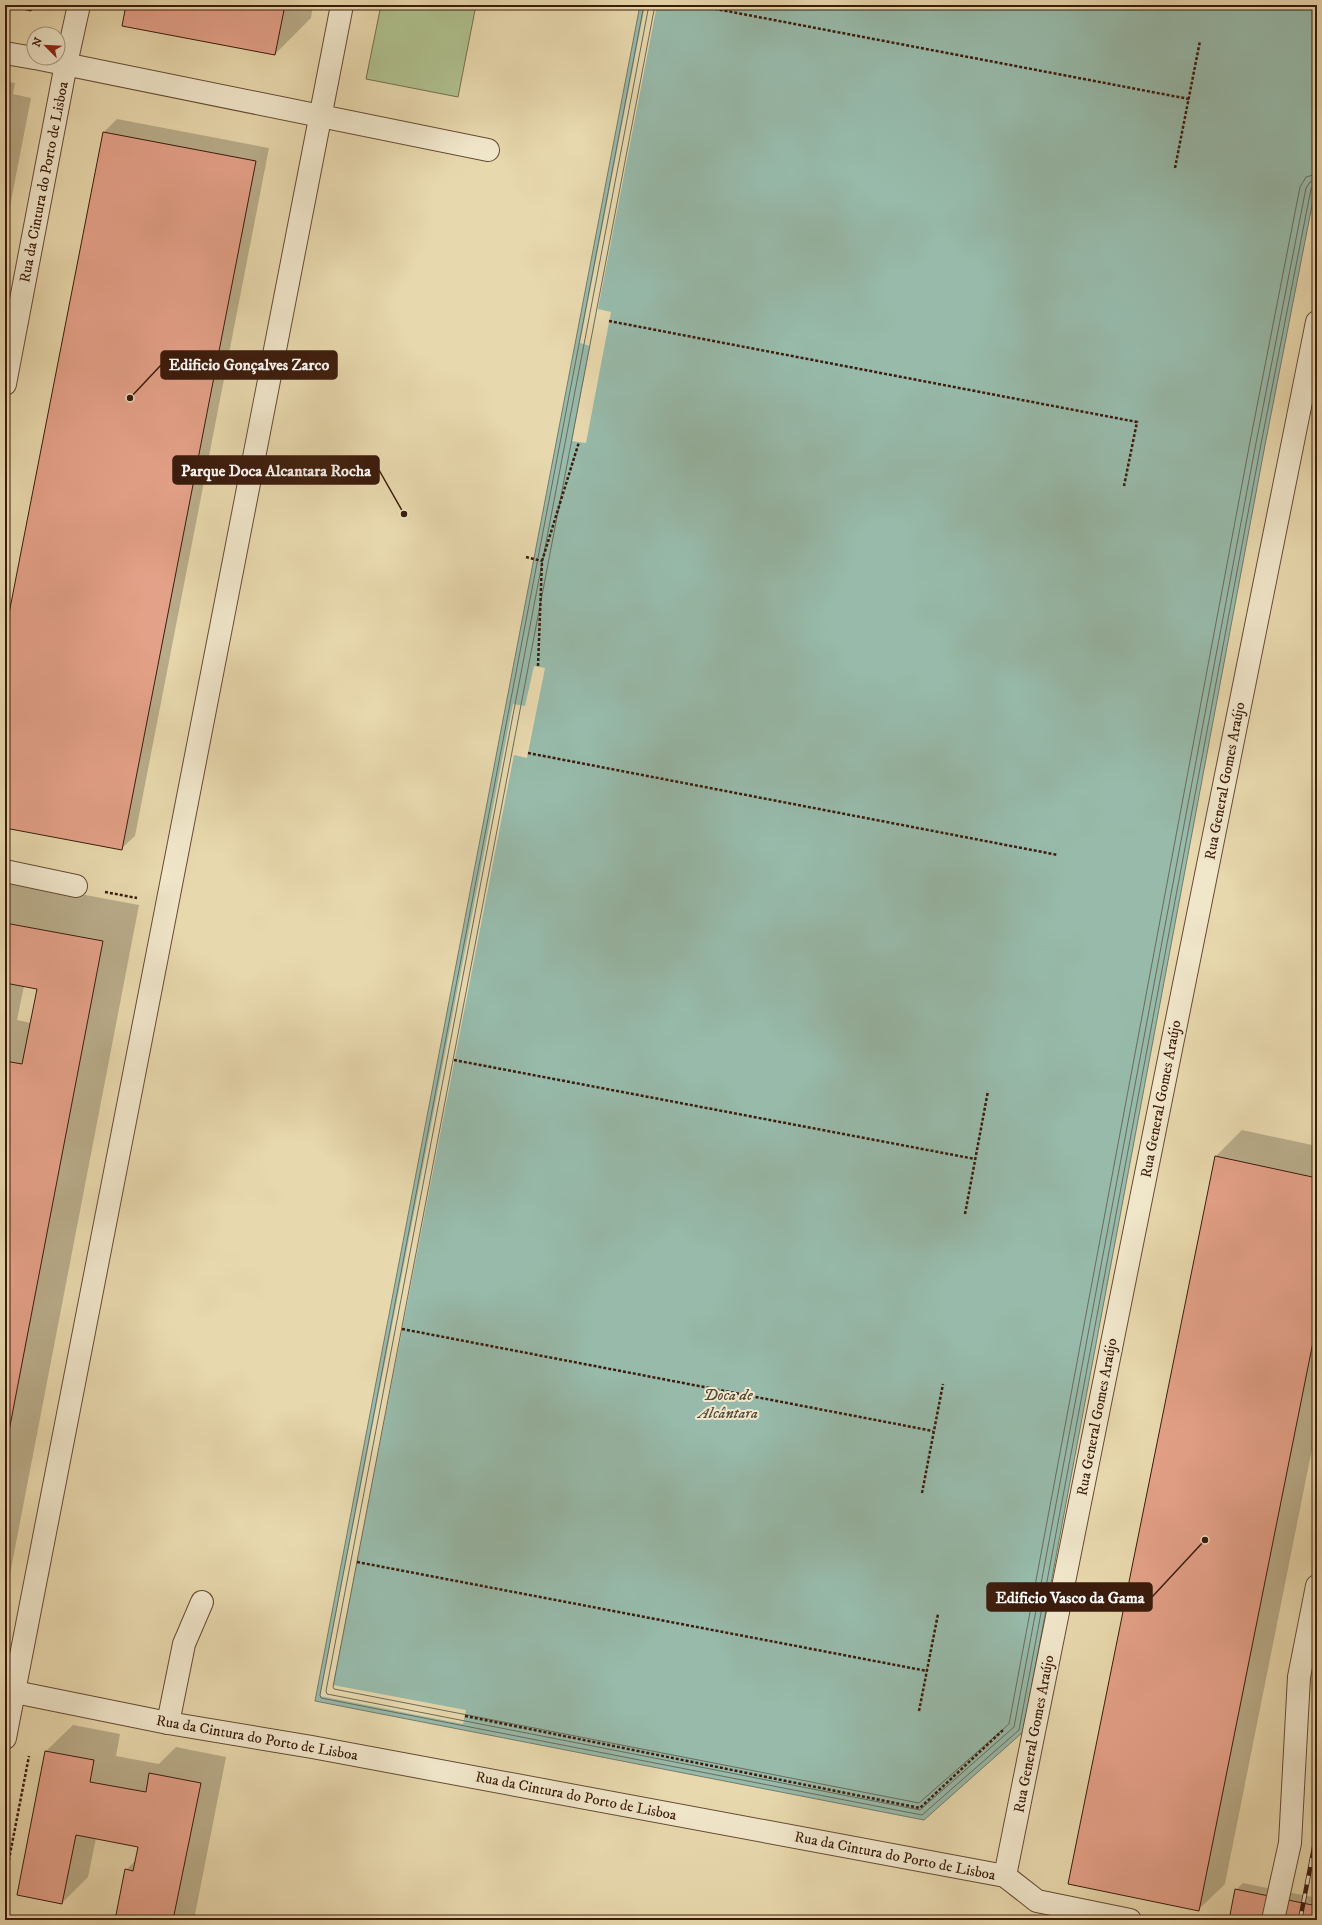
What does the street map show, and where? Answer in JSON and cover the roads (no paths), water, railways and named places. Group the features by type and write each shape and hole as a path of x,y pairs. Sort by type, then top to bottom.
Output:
{"street":[{"name":"Rua da Cintura do Porto de Lisboa","path":"66,64 79,5"},
{"path":"5,1738 10,1690 167,904 342,5"},
{"path":"5,53 26,56"},
{"path":"66,64 488,150"},
{"name":"Rua da Cintura do Porto de Lisboa","path":"5,384 66,66"},
{"name":"Rua General Gomes Araújo","path":"1005,1876 1317,322"},
{"path":"5,871 76,886"},
{"path":"1273,1920 1290,1842 1299,1677 1317,1586"},
{"path":"168,1723 184,1644 202,1602"},
{"name":"Rua da Cintura do Porto de Lisboa","path":"10,1690 168,1723 312,1747 1005,1876 1037,1901 1130,1920"}],"water":[{"name":"Doca de Alcântara","path":"640,5 1317,5 1317,180 1265,445 1023,1732 924,1820 315,1701"}],"railway":[{"path":"1300,1920 1317,1832"}],"place":[{"name":"Edificio Gonçalves Zarco","path":"130,398"},
{"name":"Parque Doca Alcantara Rocha","path":"404,514"},
{"name":"Edificio Vasco da Gama","path":"1205,1540"}]}
